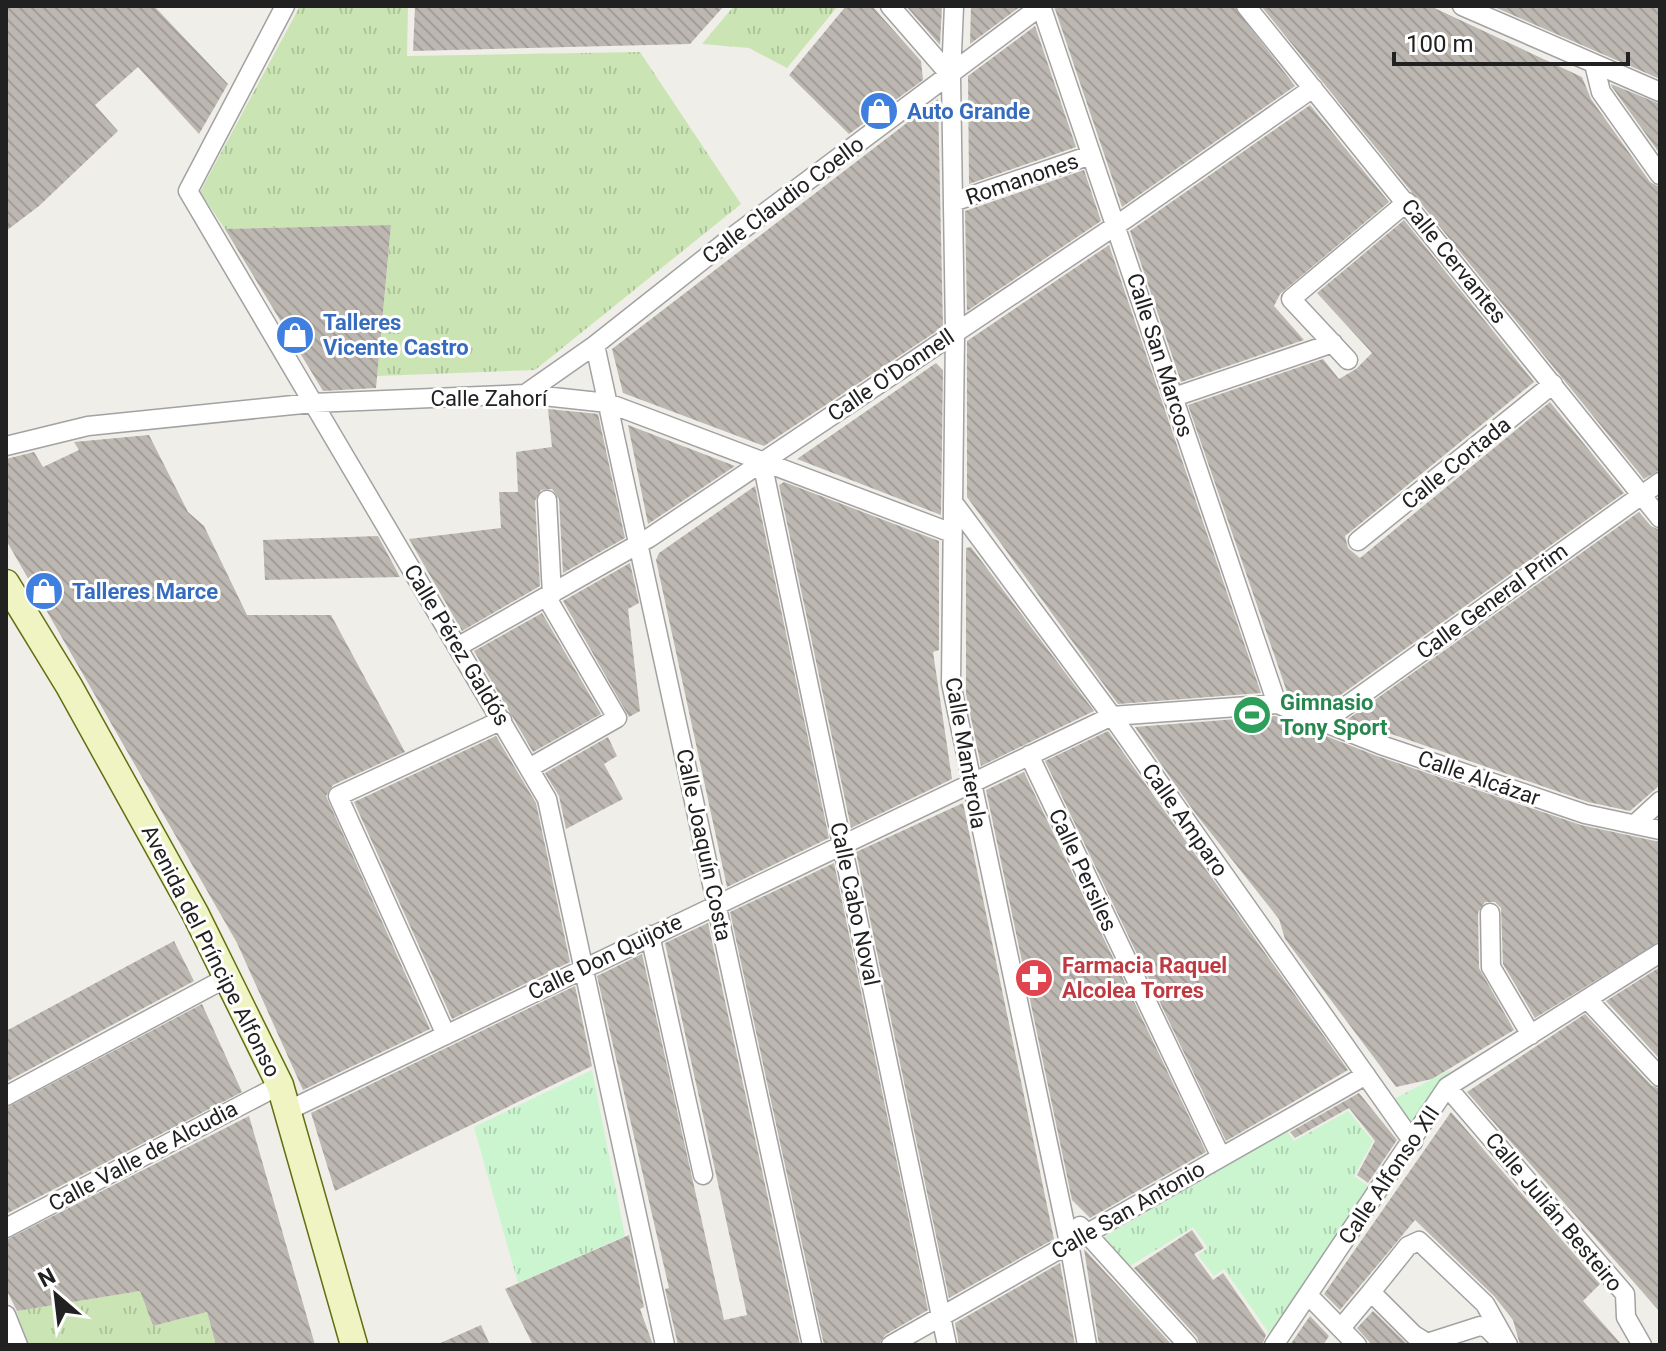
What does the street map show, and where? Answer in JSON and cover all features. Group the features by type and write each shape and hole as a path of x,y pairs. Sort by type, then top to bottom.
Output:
{"street":[{"name":"Calle Pérez Galdós","path":"285,6 188,191 547,799 581,970 665,1345"},
{"path":"890,6 951,76"},
{"name":"Calle Manterola","path":"954,6 951,76 955,333 951,683 1069,1243 1087,1345"},
{"name":"Calle Claudio Coello","path":"525,394 595,345 723,244 1041,6"},
{"name":"Calle San Marcos","path":"1041,6 1091,155 1118,224 1277,704"},
{"name":"Calle Cervantes","path":"1246,6 1660,518"},
{"path":"1462,6 1660,92"},
{"path":"1594,64 1601,92 1660,175"},
{"name":"Calle O'Donnell","path":"459,646 639,544 1118,224 1313,88"},
{"name":"Romanones","path":"953,202 1091,155"},
{"path":"1348,360 1291,299 1407,202"},
{"path":"1174,397 1333,343"},
{"name":"Calle Joaquín Costa","path":"595,345 812,1345"},
{"name":"Calle Cortada","path":"1358,541 1553,384"},
{"name":"Calle Zahorí","path":"6,446 88,426 313,403 525,394 608,403 952,533"},
{"name":"Calle Cabo Noval","path":"764,461 947,1345"},
{"name":"Calle General Prim","path":"1325,721 1660,482"},
{"path":"529,768 617,718 550,596 547,500"},
{"name":"Calle Amparo","path":"953,502 1112,716 1413,1142"},
{"name":"Avenida del Príncipe Alfonso","path":"6,583 69,686 228,977 280,1085 354,1345"},
{"name":"Calle Alcázar","path":"1112,716 1277,704 1381,745 1585,814 1660,830"},
{"name":"Calle Don Quijote","path":"289,1110 717,902 1112,716"},
{"path":"446,1035 338,796 502,720"},
{"name":"Calle Persiles","path":"1029,755 1221,1157"},
{"path":"1635,824 1660,801"},
{"path":"1490,913 1491,967 1531,1035"},
{"path":"650,935 703,1175"},
{"name":"Calle Alfonso XII","path":"1274,1345 1447,1087 1660,953"},
{"path":"6,1096 228,977"},
{"path":"1588,1000 1660,1077"},
{"name":"Calle San Antonio","path":"891,1345 1366,1075"},
{"name":"Calle Valle de Alcudia","path":"6,1228 280,1085"},
{"name":"Calle Julián Besteiro","path":"1447,1087 1625,1294 1626,1317 1642,1345"},
{"path":"1061,1205 1188,1345"},
{"path":"1341,1328 1408,1246 1419,1241 1485,1304 1506,1345"},
{"path":"1371,1292 1414,1335 1427,1343 1480,1326 1487,1328 1506,1345"},
{"path":"1308,1295 1357,1345"},
{"path":"6,1315 18,1345"}],"green space":[{"path":"300,6 408,6 407,56 640,52 741,204 535,370 377,376 391,225 225,229 200,192"},
{"path":"734,6 838,6 787,68 749,48 702,44"},
{"path":"592,1070 625,1236 518,1283 474,1127"},
{"path":"1450,1070 1447,1087 1413,1142 1392,1100"},
{"path":"1348,1111 1373,1141 1354,1176 1374,1190 1272,1337 1224,1269 1214,1276 1198,1255 1208,1248 1193,1227 1130,1266 1104,1237 1287,1131 1294,1141"},
{"path":"140,1291 153,1326 207,1312 216,1345 29,1345 16,1311"}],"building":[{"path":"6,6 154,6 228,84 199,134 138,67 95,105 118,131 39,206 6,231"},
{"path":"415,6 724,6 690,44 413,51"},
{"path":"846,6 872,6 921,61 923,80 849,134 789,75"},
{"path":"906,6 942,6 940,45"},
{"path":"971,6 1021,6 970,44"},
{"path":"1054,6 1234,6 1295,86 1122,207"},
{"path":"1261,6 1430,6 1582,77 1591,99 1650,182 1660,187 1660,470 1644,479"},
{"path":"1492,6 1660,6 1660,79"},
{"path":"1035,26 1076,147 969,184 968,76"},
{"path":"1611,84 1660,104 1660,154 1612,87"},
{"path":"938,99 943,327 764,446 623,393 612,349"},
{"path":"1310,105 1389,202 1280,294 1274,306 1304,340 1181,382 1130,231"},
{"path":"1084,170 1101,221 967,311 965,211"},
{"path":"1404,220 1534,382 1345,536 1348,548 1360,558 1550,402 1624,493 1325,706 1318,707 1288,695 1188,405 1323,359 1339,379 1356,369 1372,353 1317,293"},
{"path":"391,225 376,388 323,391 225,229"},
{"path":"1109,245 1261,693 1118,704 967,497 967,341"},
{"path":"936,363 943,370 941,515 797,459"},
{"path":"548,409 598,414 625,538 563,573 559,499 552,489 541,490 535,501 540,586 462,631 409,539 501,528 499,492 518,492 516,452 552,447"},
{"path":"628,425 735,466 648,524"},
{"path":"149,435 188,512 204,526 247,615 331,615 405,752 333,785 326,796 430,1029 303,1090 237,943 6,540 6,459 34,452 43,467 79,450 74,442"},
{"path":"784,482 939,541 939,650 933,652 952,779 851,828 779,485"},
{"path":"755,486 829,838 727,887 656,560 659,553"},
{"path":"1639,512 1651,526 1660,530 1660,785 1630,811 1588,802 1348,719"},
{"path":"378,536 400,577 265,580 263,540"},
{"path":"971,547 1094,711 981,766 966,694 966,548"},
{"path":"630,563 639,603 628,609 640,711 629,717 563,601"},
{"path":"542,613 601,714 533,752 474,651"},
{"path":"1275,716 1377,756 1581,825 1660,842 1660,941 1535,1018 1503,964 1501,908 1495,902 1485,902 1478,913 1479,968 1514,1030 1432,1079 1396,1087 1285,939 1279,919 1195,813 1135,727"},
{"path":"1108,731 1348,1070 1226,1141 1045,761"},
{"path":"496,736 536,803 570,962 452,1019 354,802"},
{"path":"608,737 617,756 604,764 623,799 566,829 559,796 545,773"},
{"path":"1024,772 1206,1152 1090,1218 1072,1200 986,790"},
{"path":"963,803 1054,1239 949,1298 856,852"},
{"path":"834,863 928,1310 885,1335 879,1345 824,1345 730,912"},
{"path":"708,923 800,1345 678,1345 665,1289 669,1288 597,976 642,954 724,1320 747,1315 665,943"},
{"path":"174,941 194,981 6,1082 6,1031"},
{"path":"1660,967 1660,1059 1606,1001"},
{"path":"575,986 592,1066 335,1191 311,1113"},
{"path":"202,1004 242,1092 6,1214 6,1108"},
{"path":"1585,1014 1651,1085 1660,1089 1660,1312 1467,1092"},
{"path":"1359,1093 1397,1140 1368,1183 1357,1175 1375,1141 1349,1108 1295,1138 1290,1132"},
{"path":"1451,1112 1600,1284 1583,1301 1622,1345 1520,1345 1513,1320 1494,1296 1415,1220 1340,1310 1324,1294"},
{"path":"249,1116 315,1345 216,1345 207,1312 153,1326 140,1291 17,1311 6,1289 6,1240"},
{"path":"1192,1230 1204,1248 1194,1254 1213,1280 1223,1273 1266,1335 1262,1345 1200,1345 1197,1337 1134,1268"},
{"path":"629,1235 644,1307 640,1309 653,1345 533,1345 505,1289"},
{"path":"1084,1249 1172,1345 1099,1345"},
{"path":"1060,1263 1075,1345 959,1345 955,1323"},
{"path":"1373,1311 1407,1345 1372,1345 1357,1328"},
{"path":"1310,1316 1329,1336 1323,1345 1290,1345"},
{"path":"481,1325 490,1345 436,1345"}],"place":[{"name":"Auto Grande","path":"879,111"},
{"name":"Talleres Vicente Castro","path":"295,335"},
{"name":"Talleres Marce","path":"44,591"},
{"name":"Gimnasio Tony Sport","path":"1252,715"},
{"name":"Farmacia Raquel Alcolea Torres","path":"1034,978"}]}
